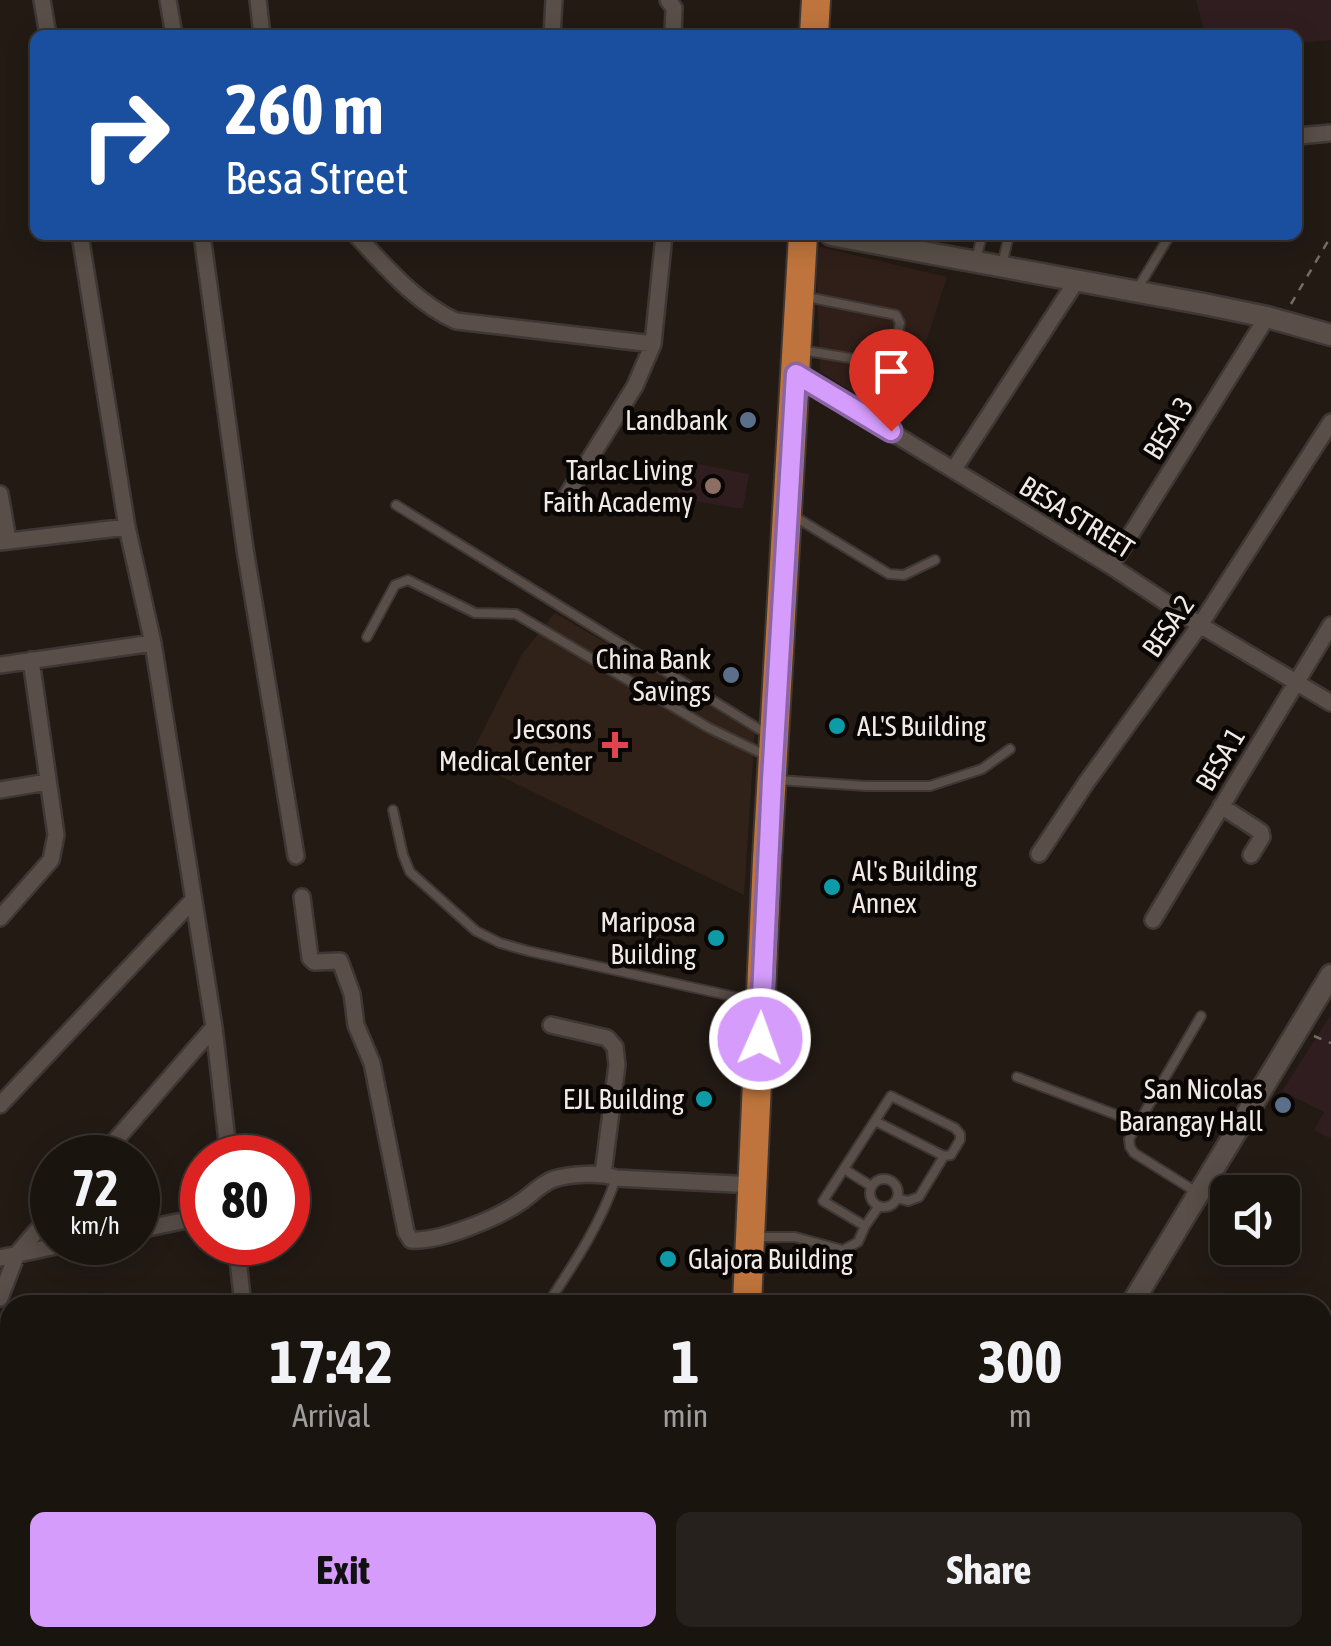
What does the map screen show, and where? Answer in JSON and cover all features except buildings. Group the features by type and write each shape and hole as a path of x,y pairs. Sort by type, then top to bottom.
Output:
{"highway":[{"path":"814,30 816,0"},
{"path":"748,1295 803,240"}],"street":[{"path":"42,0 47,30"},
{"path":"168,0 173,30"},
{"path":"258,0 261,30"},
{"path":"552,30 554,0"},
{"path":"668,0 674,8 673,30"},
{"path":"1302,136 1331,133"},
{"path":"81,240 127,528 154,643 214,1027 226,1135"},
{"path":"203,240 248,566 296,856"},
{"path":"361,240 434,312 456,322 653,344"},
{"path":"566,497 635,386 653,344 663,240"},
{"path":"890,240 976,262 1274,319 1331,336"},
{"path":"954,469 1076,280"},
{"name":"BESA 3","path":"1111,566 1274,319"},
{"name":"BESA STREET","path":"796,361 954,469 1331,703"},
{"name":"BESA 2","path":"1039,854 1200,625 1331,422"},
{"path":"0,494 4,541 127,528"},
{"name":"BESA 1","path":"1153,920 1331,624"},
{"path":"0,665 154,643"},
{"path":"0,918 51,860 56,835 31,660"},
{"path":"0,790 47,782"},
{"path":"1221,806 1260,832 1262,837 1251,855"},
{"path":"302,897 310,958 314,962 340,961 352,994 356,1025 372,1064 406,1232 412,1240 460,1230 494,1217 553,1179 610,1176 754,1185"},
{"path":"0,1105 193,900"},
{"path":"1136,1295 1331,975"},
{"path":"551,1025 607,1038 615,1047 618,1065 610,1176"},
{"path":"120,1135 214,1027"},
{"path":"1,1295 8,1256 30,1234"},
{"path":"239,1265 242,1295"}],"lane":[{"path":"976,262 981,240"},
{"path":"1001,266 1008,240"},
{"path":"1135,291 1167,240"},
{"path":"800,296 896,315 900,323 898,333"},
{"path":"796,361 890,364 892,358"},
{"path":"396,506 773,759"},
{"path":"788,513 889,574 904,575 936,560"},
{"path":"367,638 395,585 408,580 475,612 516,614 709,728 773,759 866,786 930,786 982,769 1010,750"},
{"path":"393,810 410,872 476,931 500,944 761,1002"},
{"path":"1198,1192 1134,1152 1129,1139 1201,1016"},
{"path":"1017,1077 1138,1123"},
{"path":"865,1226 823,1201 891,1096 955,1128 960,1140 950,1156 944,1156 875,1121"},
{"path":"897,1198 919,1197 944,1156"},
{"path":"844,1169 871,1186"},
{"path":"553,1295 602,1212 610,1176"},
{"path":"888,1180 896,1185 897,1198 892,1205 878,1206 870,1195 871,1186 888,1180"},
{"path":"751,1237 795,1237 843,1250 858,1242 878,1206"}],"path":[{"path":"1274,319 1331,236"}],"shaded area":[{"path":"1196,0 1331,0 1331,40 1302,43 1302,30 1204,30"},
{"path":"816,246 947,277 901,420 820,372"},
{"name":"Tarlac Living Faith Academy","path":"683,461 749,474 743,509 677,498"},
{"name":"Jecsons Medical Center","path":"555,613 755,730 744,895 468,760 522,654"},
{"path":"1330,1016 1331,1139 1314,1130 1324,1112 1282,1091"}],"place":[{"name":"Landbank","path":"748,420"},
{"name":"Tarlac Living Faith Academy","path":"713,486"},
{"name":"China Bank Savings","path":"731,675"},
{"name":"AL'S Building","path":"837,726"},
{"name":"Jecsons Medical Center","path":"615,745"},
{"name":"Al's Building Annex","path":"832,887"},
{"name":"Mariposa Building","path":"716,938"},
{"name":"EJL Building","path":"704,1099"},
{"name":"San Nicolas Barangay Hall","path":"1283,1105"},
{"name":"Glajora Building","path":"668,1259"}],"route":[{"path":"760,1039 796,374 891,431"}]}
